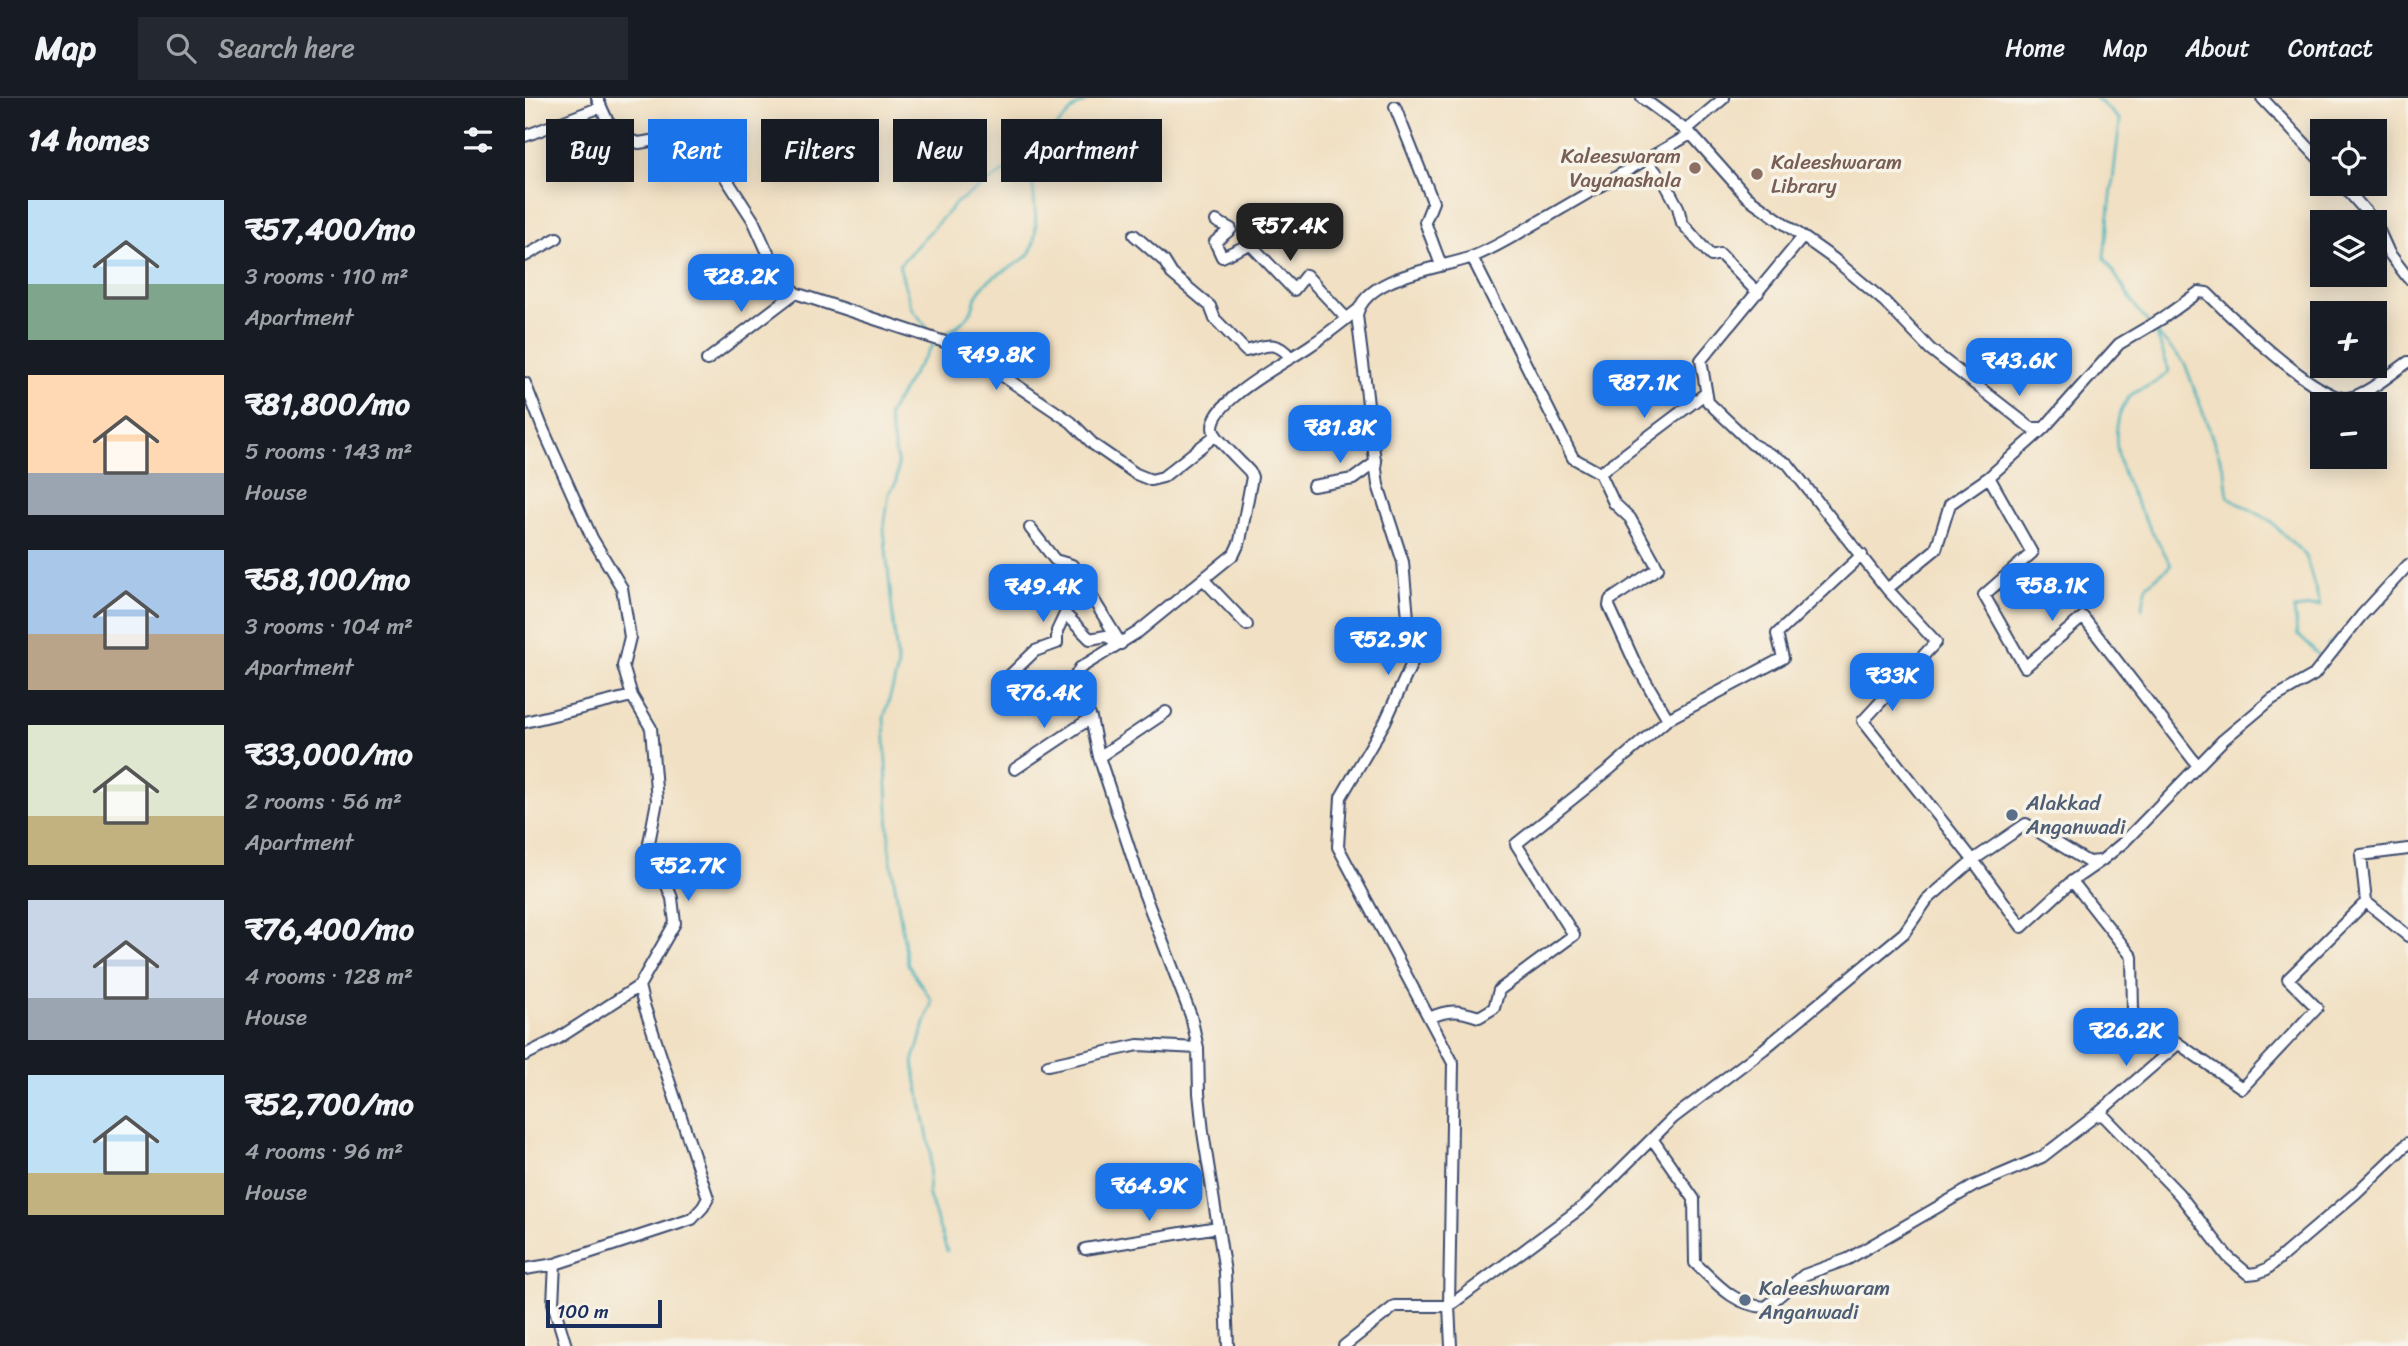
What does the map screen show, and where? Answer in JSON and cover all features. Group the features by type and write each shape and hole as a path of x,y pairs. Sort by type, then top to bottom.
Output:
{"street":[{"path":"1642,98 1688,132 1747,197 1834,259 1885,302 1930,349 2031,428 2044,428"},
{"path":"1228,1346 1225,1272 1203,1132 1198,1048 1191,1016 1145,893 1100,757 1091,718 1073,680 1075,673 1158,617 1237,550 1252,477 1214,433 1213,423 1220,409 1229,401 1359,309 1371,294 1411,273 1472,257 1646,160 1688,132 1724,98"},
{"path":"2262,98 2310,149"},
{"path":"525,136 599,102 608,122 629,140 647,142 673,137 709,152 753,220 766,249 795,293 960,347 1071,422 1094,445 1136,474 1151,480 1163,477 1216,435"},
{"path":"1395,107 1433,202 1425,222 1441,265"},
{"path":"1646,160 1672,195 1682,223 1711,256 1720,254 1758,293"},
{"path":"2352,196 2375,222 2389,253 2408,278"},
{"path":"1216,221 1231,229 1215,242 1222,257 1250,244 1294,290 1306,275 1346,318"},
{"path":"1134,235 1164,261 1172,274 1210,306 1215,318 1246,351 1273,344 1284,349 1291,358"},
{"path":"525,256 557,237"},
{"path":"1802,238 1702,360 1707,401 1752,444 1787,464 1887,589 1935,642 1863,722 1973,860 2022,927 2072,881 2124,842 2223,740 2272,699 2314,675 2361,616 2408,565"},
{"path":"1472,257 1573,457 1600,473 1614,503 1630,518 1658,568 1610,600 1609,606 1635,663 1668,719"},
{"path":"1887,589 1937,549 1950,503 1989,477 2044,428 2119,344 2163,318 2199,292 2207,293 2292,370 2338,398 2347,399 2359,395 2408,362"},
{"path":"707,360 795,293"},
{"path":"1359,309 1357,316 1378,485 1403,562 1412,663 1385,722 1341,797 1338,847 1453,1063 1449,1306 1451,1346"},
{"path":"525,383 592,538 622,588 630,637 623,666 632,696 651,728 657,802 649,843 672,898 675,923 639,986 557,1039 525,1055"},
{"path":"1600,473 1706,393"},
{"path":"1313,486 1353,478 1376,462"},
{"path":"1989,477 2032,553 1984,595 2025,667 2083,617 2198,766"},
{"path":"1030,527 1055,560 1072,565 1121,644"},
{"path":"1429,1018 1446,1011 1479,1017 1494,1008 1499,990 1574,935 1516,844 1668,719 1783,659 1777,634 1862,555"},
{"path":"1203,579 1247,625"},
{"path":"1023,691 1008,677 1035,652 1057,643 1057,631 1065,614 1090,639 1107,636 1121,644"},
{"path":"525,722 632,696"},
{"path":"1100,757 1165,712"},
{"path":"1015,769 1091,718"},
{"path":"1344,1346 1395,1306 1449,1306 1585,1205 1674,1118 1765,1049 1904,933 1927,900 1973,860 2026,824 2088,862 2101,861"},
{"path":"2408,849 2361,855 2366,902 2408,936"},
{"path":"2072,881 2132,957 2133,1012 2242,1088 2317,1008 2288,979 2366,902"},
{"path":"525,1269 555,1264 692,1219 708,1198 639,986"},
{"path":"1653,1140 1695,1199 1695,1263 1731,1297 1752,1306 1766,1307 1804,1275 1848,1259 1974,1186 2042,1157 2095,1116 2178,1044"},
{"path":"1048,1065 1138,1045 1198,1048"},
{"path":"2095,1116 2103,1115 2119,1130 2179,1194 2228,1257 2248,1274 2266,1269 2356,1193 2408,1143"},
{"path":"1085,1249 1218,1227"},
{"path":"555,1264 553,1303 566,1346"}],"waterway":[{"path":"941,337 967,317 984,285 1028,255 1033,246 1036,222 1030,155 1074,108 1092,98"},
{"path":"2096,98 2120,120 2104,257 2148,322"},
{"path":"931,333 911,307 899,265 957,202 1001,174"},
{"path":"2156,332 2185,364 2225,472 2228,497 2269,520 2306,556 2320,606 2294,609 2297,634 2324,660"},
{"path":"2142,609 2147,585 2171,565 2127,483 2116,438 2119,417 2129,397 2169,371 2157,335"},
{"path":"936,341 888,415 898,466 896,483 889,493 884,529 898,668 884,718 890,854 908,965 932,1001 913,1062 931,1153 928,1193 947,1251"},
{"path":"2328,652 2328,645 2337,638"}],"place":[{"name":"Kaleeswaram Vayanashala","path":"1695,168"},
{"name":"Kaleeshwaram Library","path":"1757,174"},
{"name":"Alakkad Anganwadi","path":"2012,815"},
{"name":"Kaleeshwaram Anganwadi","path":"1745,1300"}]}
